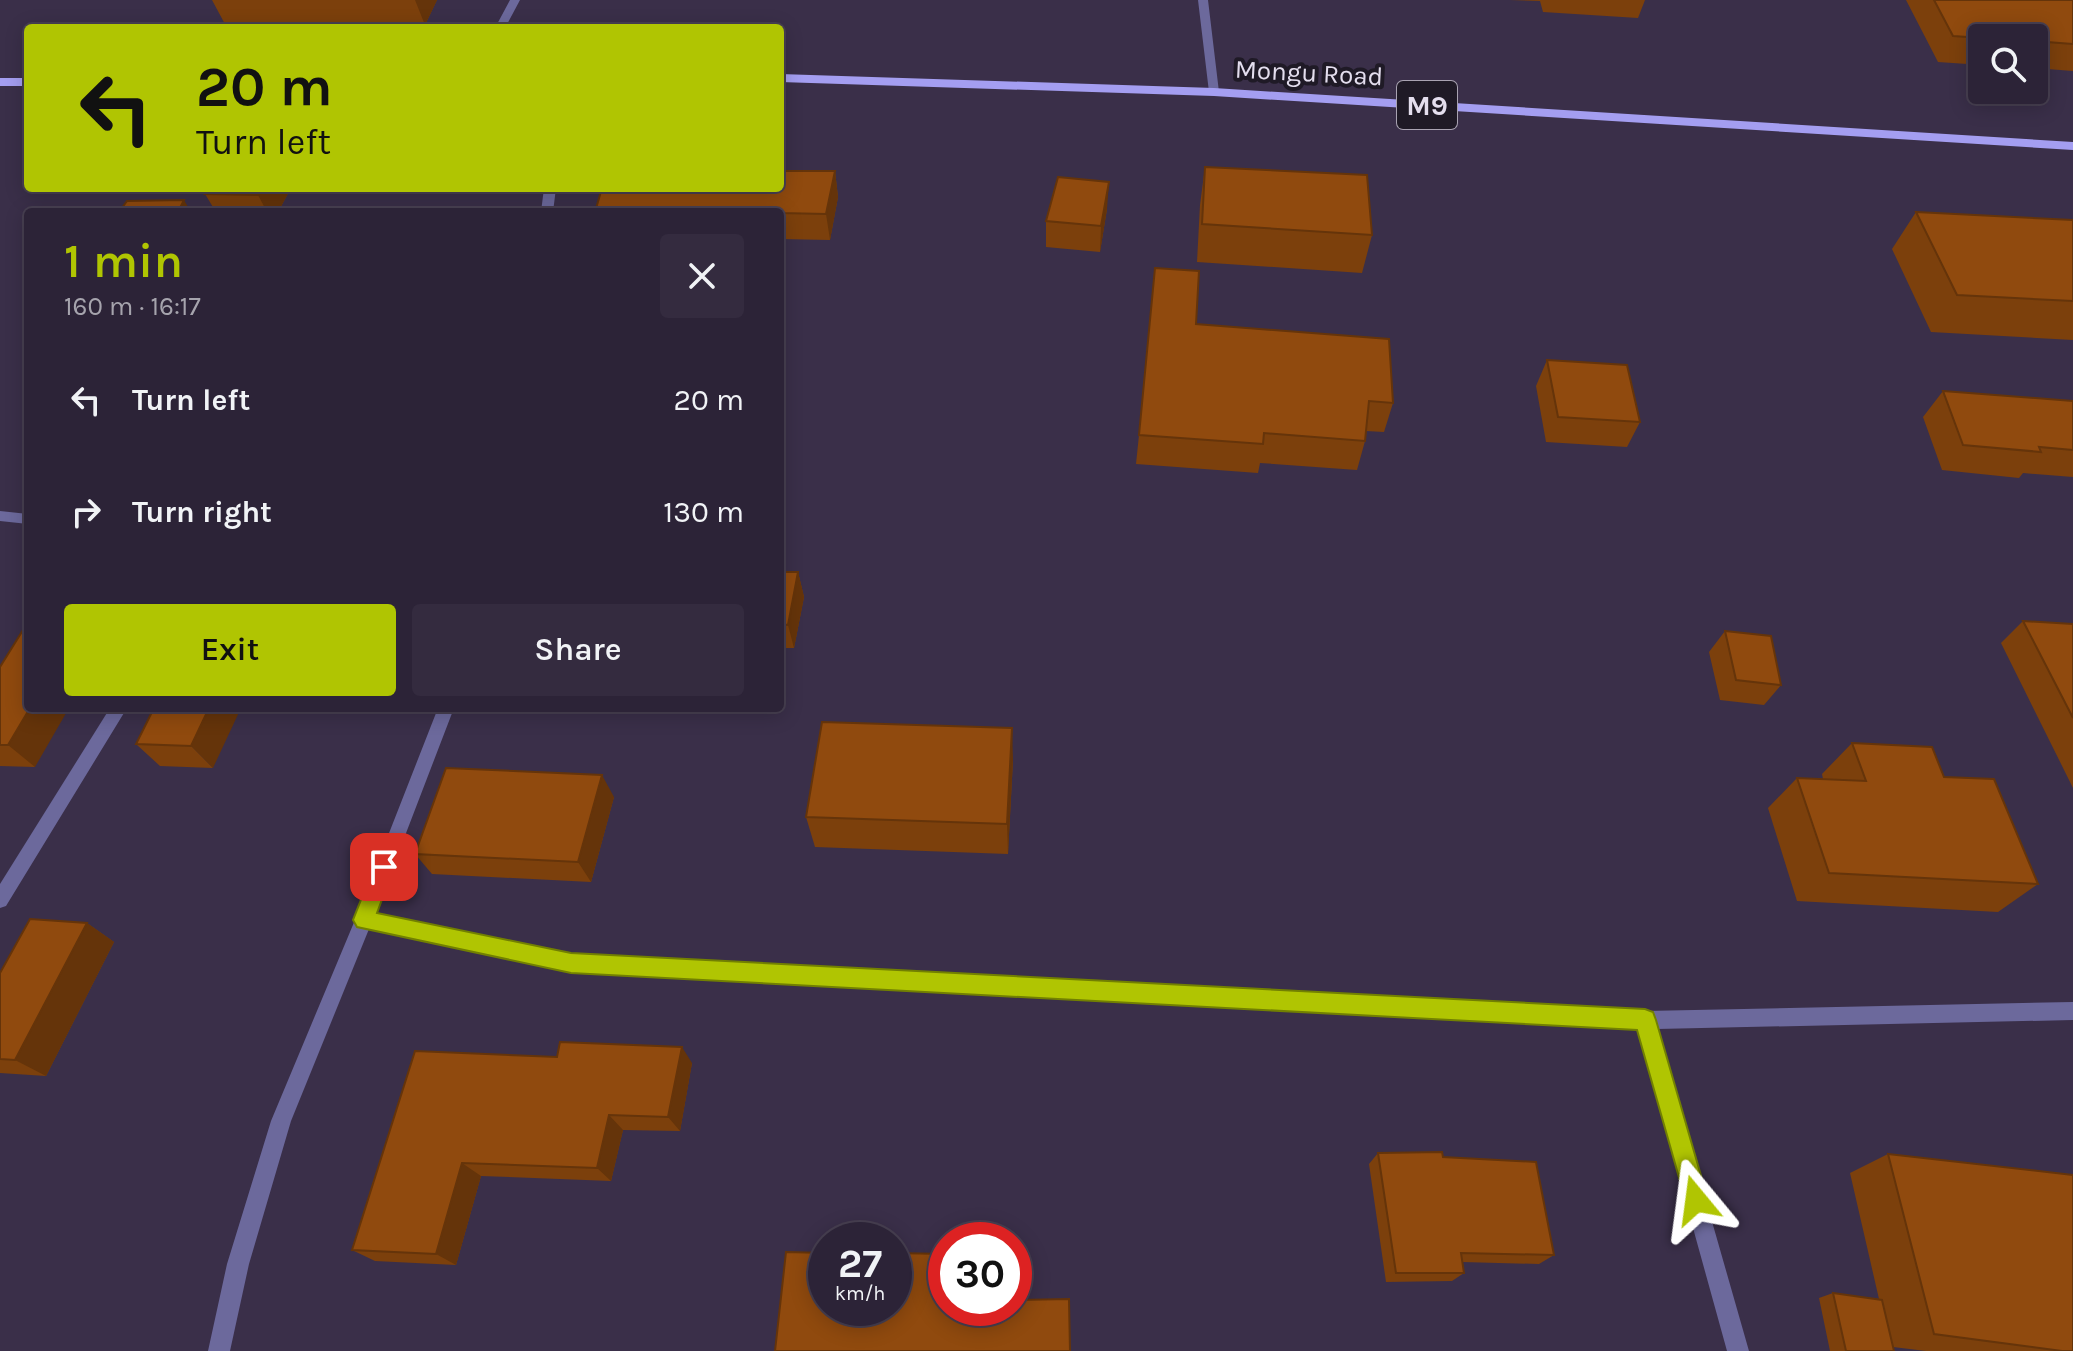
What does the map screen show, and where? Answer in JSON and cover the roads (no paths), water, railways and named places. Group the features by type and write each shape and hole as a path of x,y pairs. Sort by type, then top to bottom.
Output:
{"main road":[{"name":"Mongu Road","path":"784,78 863,78 1214,92 2073,146"},
{"path":"0,82 24,82"}],"street":[{"path":"502,24 515,0"},
{"path":"1203,0 1214,92"},
{"path":"0,516 24,519"},
{"path":"0,900 117,712"},
{"path":"219,1351 238,1264 281,1121 364,920 444,712"},
{"path":"364,920 571,963 1645,1020 2073,1011"},
{"path":"1645,1020 1738,1351"}]}
